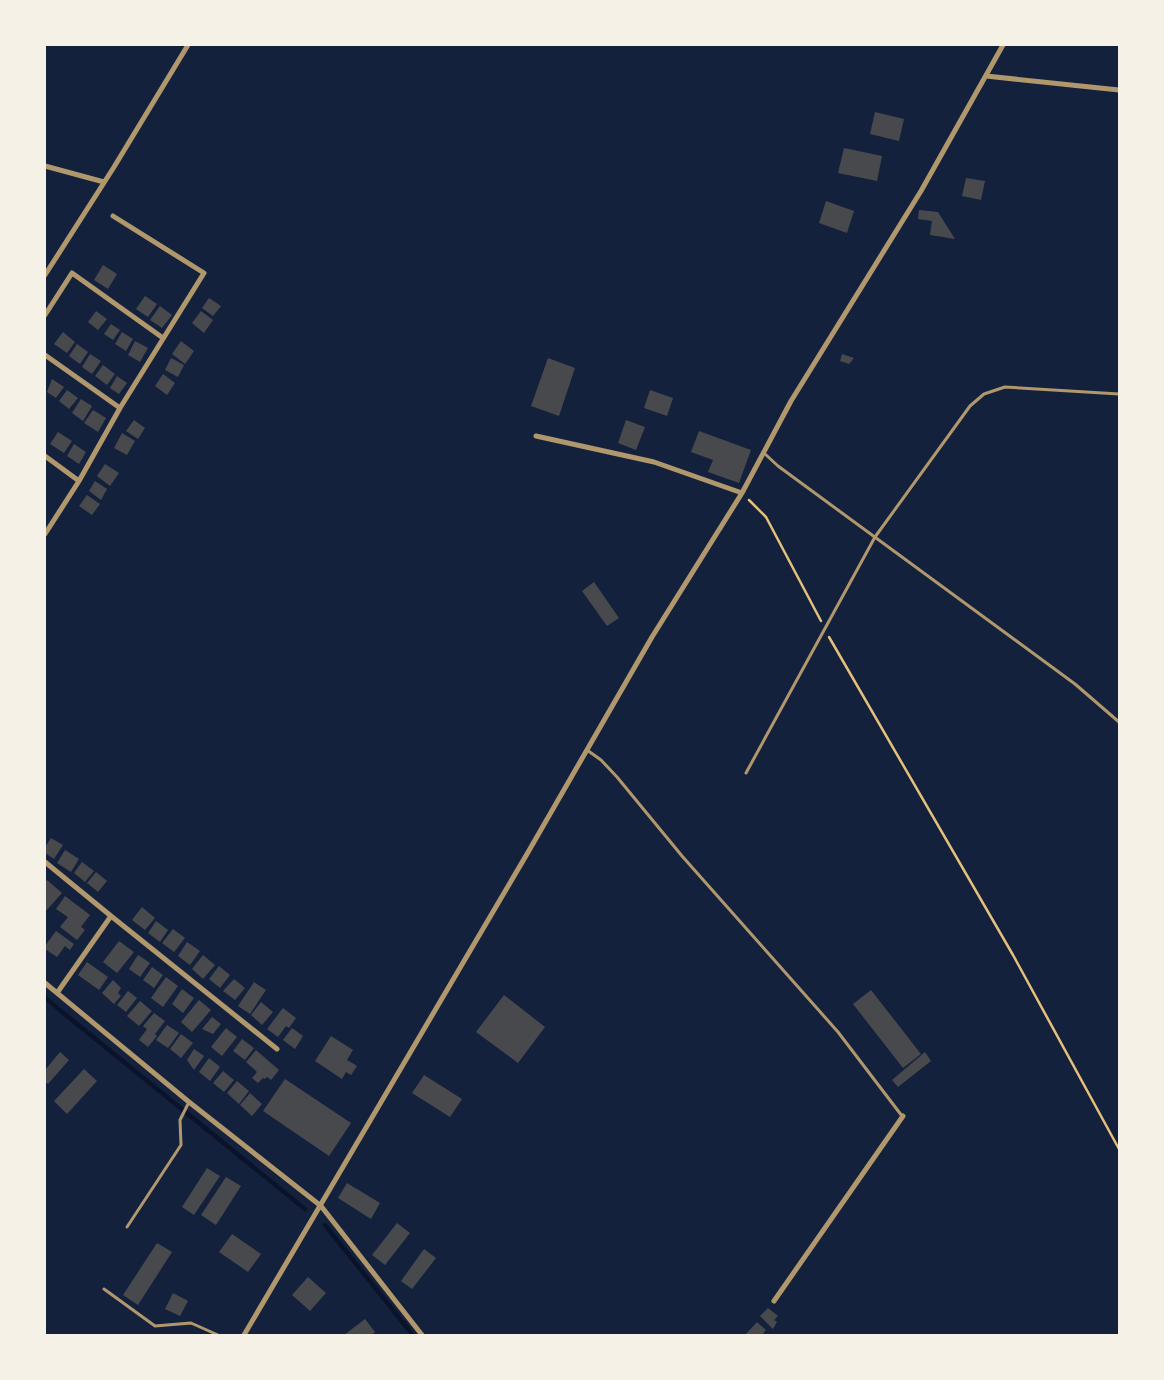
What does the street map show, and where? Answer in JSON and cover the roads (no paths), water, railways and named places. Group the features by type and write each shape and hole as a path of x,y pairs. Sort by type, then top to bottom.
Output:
{"street":[{"path":"45,275 188,45"},
{"path":"244,1335 652,637 742,493 791,401 921,191 1004,45"},
{"path":"986,76 1119,90"},
{"path":"45,166 104,182"},
{"path":"45,534 79,481 120,408 204,273 113,216"},
{"path":"45,315 72,273 163,338"},
{"path":"45,355 120,408"},
{"path":"536,436 654,462 742,493"},
{"path":"45,456 79,481"},
{"path":"45,862 277,1049"},
{"path":"57,993 112,916"},
{"path":"45,983 189,1102 321,1206 422,1335"},
{"path":"774,1301 903,1116"}],"lane":[{"path":"746,772 875,537 970,406 984,394 1005,387 1119,394"},
{"path":"764,453 778,466 1075,684 1119,722"},
{"path":"587,749 602,760 682,856 838,1032 903,1116"},
{"path":"128,1227 181,1145 180,1120 189,1102"},
{"path":"104,1289 155,1326 191,1323 218,1335"}],"waterway":[{"path":"45,998 305,1209"},
{"path":"325,1225 413,1335"}]}
